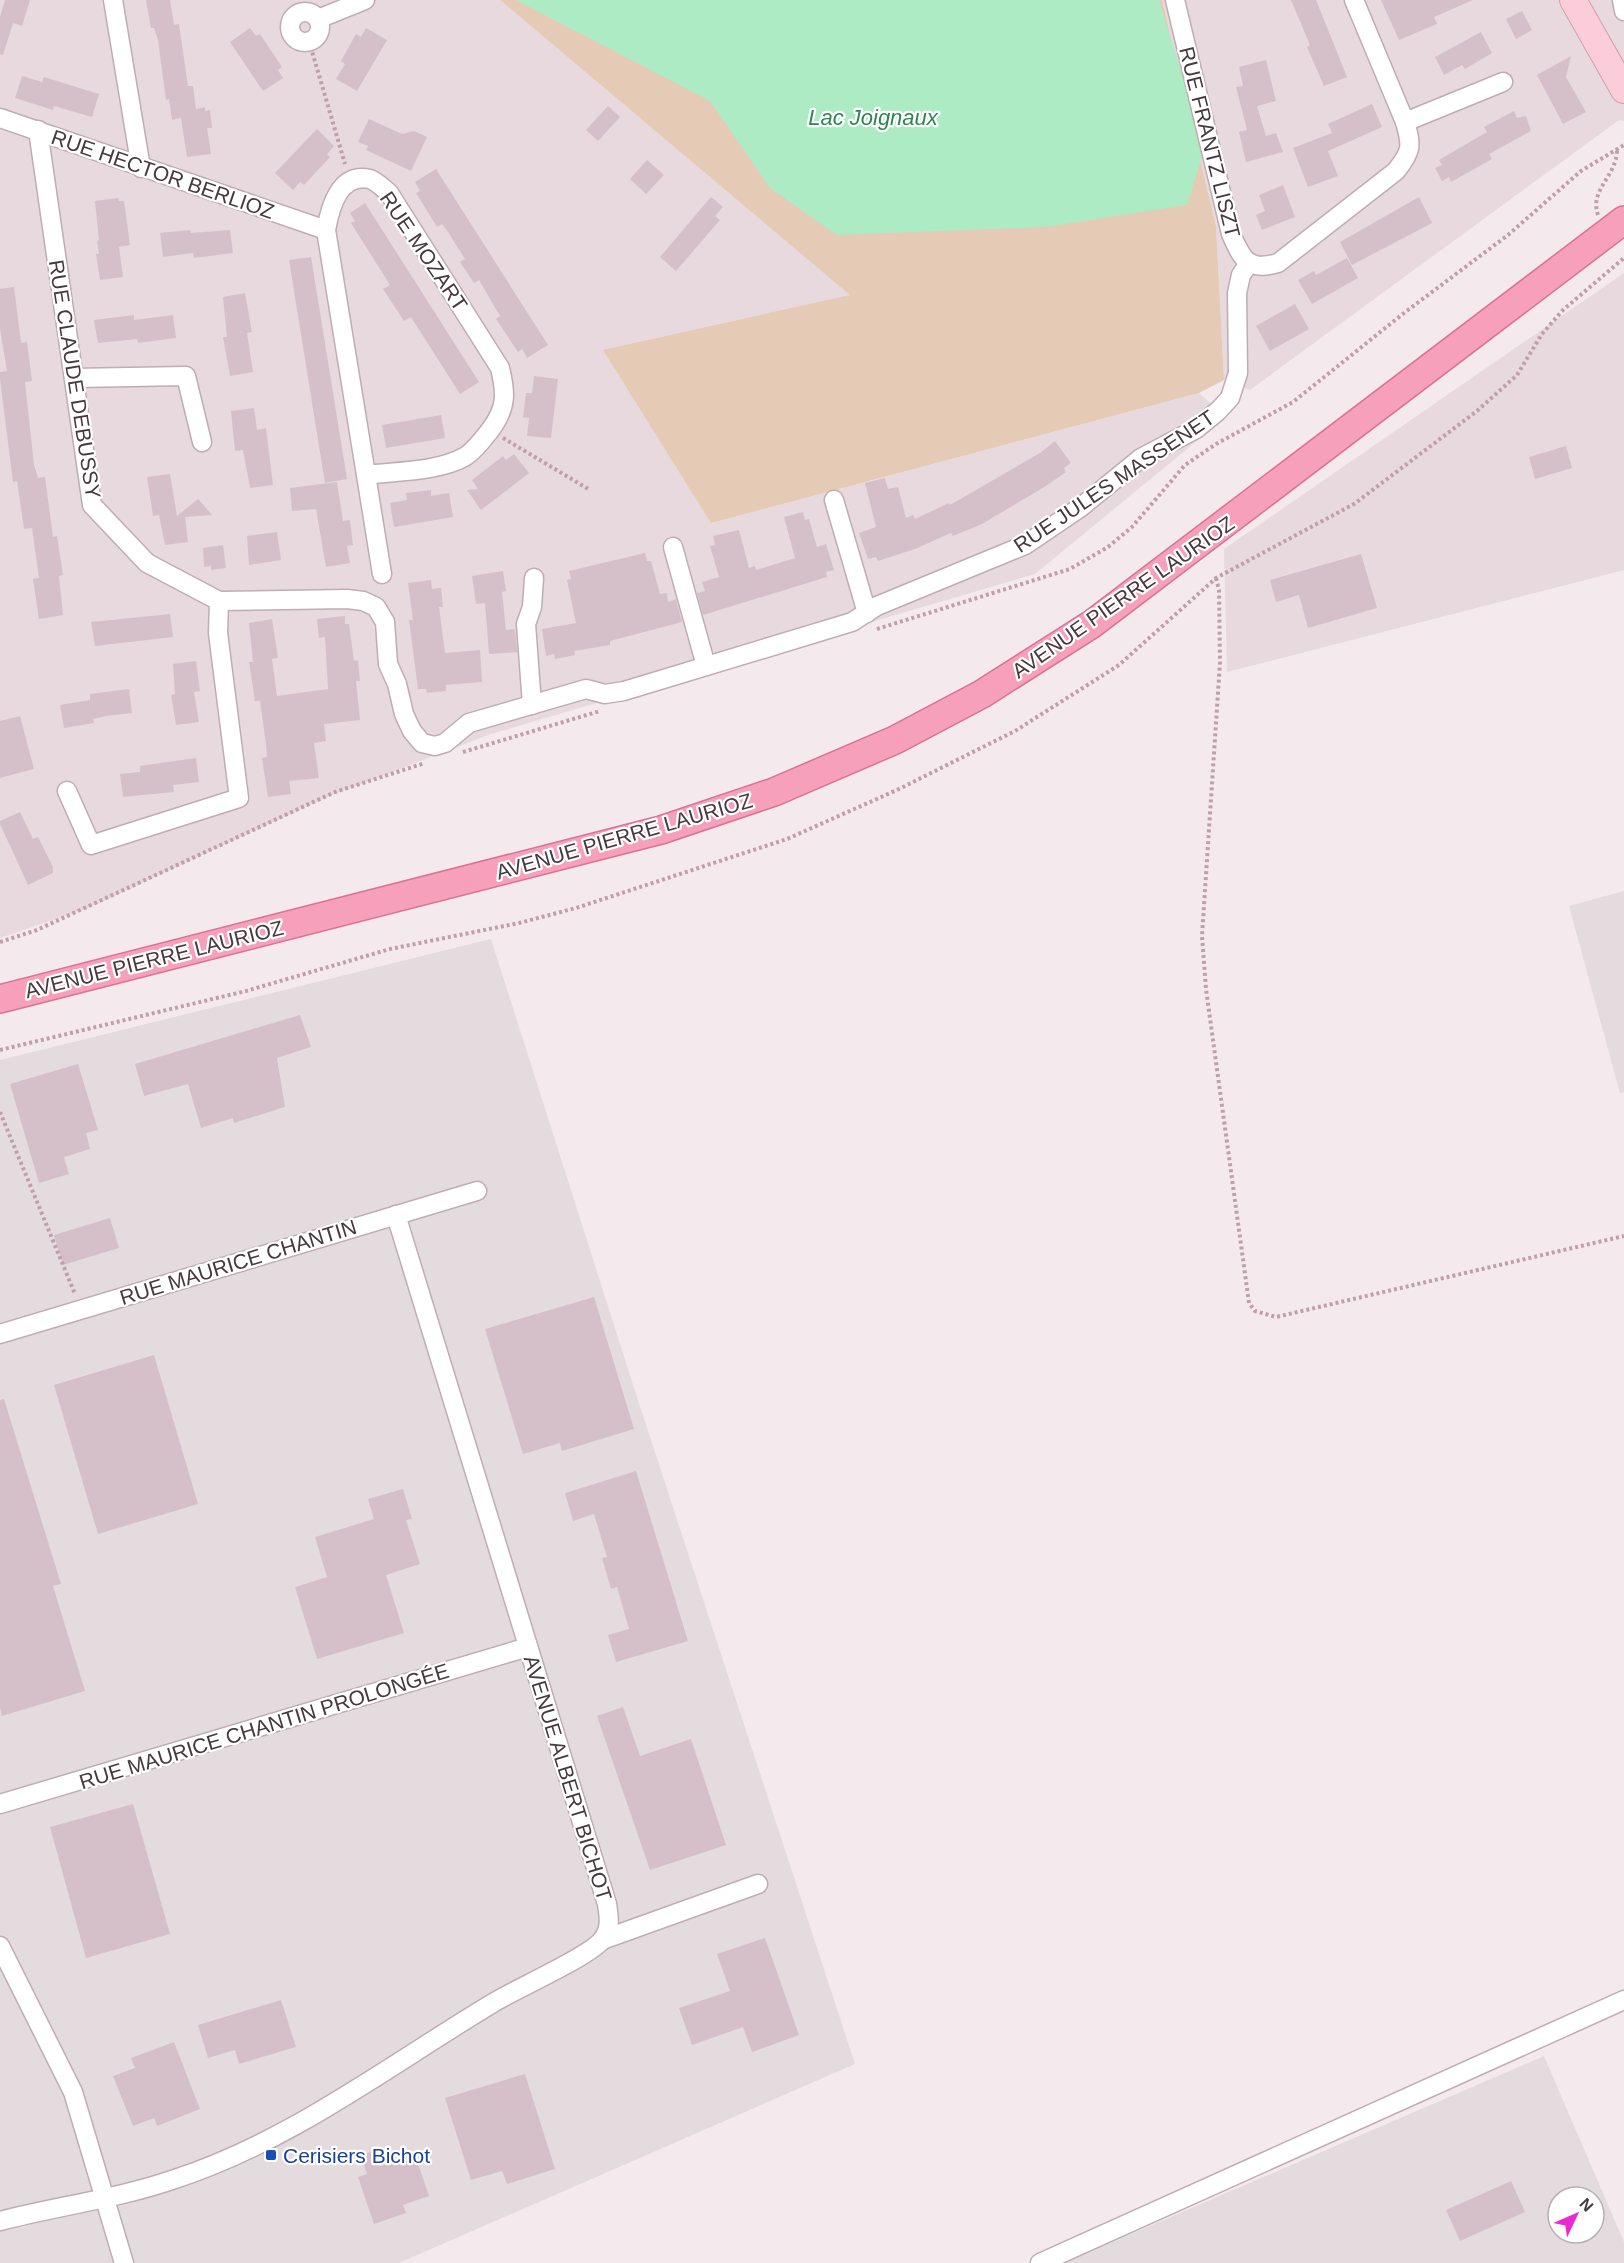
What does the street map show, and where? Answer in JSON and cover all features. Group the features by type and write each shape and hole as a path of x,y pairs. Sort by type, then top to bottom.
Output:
{"main road":[{"name":"AVENUE PIERRE LAURIOZ","path":"0,999 661,830 774,792 895,740 982,694 1092,624 1624,220"}],"street":[{"path":"113,0 141,168"},
{"path":"318,19 365,0"},
{"name":"RUE FRANTZ LISZT","path":"1175,0 1231,234 1242,259 1265,267 1278,263 1396,171 1408,155 1411,142 1405,122 1354,0"},
{"path":"1573,0 1620,73"},
{"path":"1622,0 1624,11"},
{"path":"301,13 311,13 318,19 319,33 309,41 295,37 291,23 301,13"},
{"path":"1405,122 1503,82"},
{"name":"RUE HECTOR BERLIOZ","path":"0,118 326,230"},
{"name":"RUE CLAUDE DEBUSSY","path":"38,130 92,505 147,563 219,601"},
{"name":"RUE MOZART","path":"366,475 436,466 465,456 500,417 506,391 500,368 388,193 372,179 349,182 340,189 332,201 326,230 382,574"},
{"name":"RUE JULES MASSENET","path":"219,601 347,598 363,601 376,607 386,622 388,664 397,684 404,714 412,731 422,743 435,746 445,742 469,723 586,689 605,694 624,691 852,622 877,606 1025,545 1081,507 1142,458 1196,429 1218,411 1230,398 1238,373 1237,293 1241,275 1249,263"},
{"path":"74,378 186,376 202,442"},
{"path":"834,500 867,613"},
{"path":"673,547 706,666"},
{"path":"532,705 526,624 532,607 534,578"},
{"path":"67,791 91,846 238,798 218,633 219,601"},
{"name":"RUE MAURICE CHANTIN","path":"0,1334 477,1191"},
{"name":"AVENUE ALBERT BICHOT","path":"396,1215 607,1905 610,1923 603,1940"},
{"name":"RUE MAURICE CHANTIN PROLONGÉE","path":"0,1804 528,1647"},
{"path":"0,2222 172,2180 292,2127 330,2108 494,2002 585,1953 603,1940 758,1884"},
{"path":"0,1946 74,2092 124,2263"},
{"path":"1040,2263 1624,2000"}],"path":[{"path":"309,41 349,182"},
{"path":"490,430 590,490"},
{"path":"1216,578 1219,590 1220,662 1202,936 1206,989 1248,1303 1255,1311 1276,1317 1624,1236"},
{"path":"0,1112 81,1308"}],"shaded area":[{"path":"0,0 500,0 851,295 711,523 1199,393 1226,417 1035,574 491,734 327,797 88,908 0,938"},
{"path":"500,0 1162,0 1216,226 1224,380 1199,393 711,523 603,350 850,295"},
{"path":"1162,0 1624,0 1624,121 1619,120 1250,390 1224,380 1216,226"},
{"path":"1624,273 1624,570 1227,672 1224,549"},
{"path":"1624,891 1624,1092 1620,1093 1569,906"},
{"path":"491,939 635,1391 855,2064 399,2263 0,2263 0,1060"},
{"path":"1544,2056 1599,2185 1546,2185 1546,2245 1606,2245 1606,2200 1624,2242 1624,2263 1064,2263"}],"water":[{"name":"Lac Joignaux","path":"516,0 1159,0 1205,147 1187,205 1046,227 837,235 770,188 710,101"}],"building":[{"path":"5,0 30,0 22,26 13,23 3,55 0,54 0,17"},
{"path":"146,0 170,0 174,25 179,24 188,86 193,86 196,109 205,107 205,111 210,110 212,128 207,128 211,154 187,157 181,118 172,120 169,99 166,100 158,40 154,28 151,28"},
{"path":"1291,0 1316,0 1347,77 1324,86 1307,47 1310,45"},
{"path":"1381,0 1473,0 1434,17 1437,24 1399,40"},
{"path":"1522,11 1532,30 1516,39 1506,19"},
{"path":"250,28 256,36 260,34 282,67 278,70 283,78 263,91 230,42"},
{"path":"366,28 387,40 357,91 336,79 345,64 341,61 356,34 361,37"},
{"path":"1481,32 1492,53 1465,69 1462,65 1444,75 1435,57"},
{"path":"1571,56 1566,77 1586,112 1563,124 1537,75"},
{"path":"1266,60 1276,101 1257,106 1266,136 1276,133 1283,152 1246,162 1239,132 1247,130 1236,87 1243,86 1239,67"},
{"path":"22,76 42,82 44,77 99,94 92,117 54,106 53,110 15,98"},
{"path":"1372,104 1382,127 1328,151 1338,176 1308,187 1293,148 1332,133 1328,124"},
{"path":"608,106 620,117 598,141 586,130"},
{"path":"1514,111 1517,118 1526,116 1531,131 1489,154 1492,159 1451,182 1449,177 1442,181 1435,168 1442,165 1439,160 1487,132 1484,127"},
{"path":"369,119 402,134 414,131 427,137 411,171 366,150 368,146 358,142"},
{"path":"317,129 334,146 327,154 330,157 304,185 300,182 293,190 275,173"},
{"path":"647,160 664,175 646,194 630,179"},
{"path":"436,169 548,345 527,358 522,349 518,352 496,319 500,316 479,280 474,283 460,262 465,259 448,232 442,224 437,227 416,193 420,191 415,182"},
{"path":"1283,185 1295,217 1262,230 1256,215 1265,211 1259,195"},
{"path":"711,197 723,207 715,216 720,220 676,271 660,257"},
{"path":"1419,197 1432,223 1352,265 1340,242"},
{"path":"118,198 119,201 124,201 130,245 119,247 123,277 100,280 96,254 99,254 97,241 99,240 95,201"},
{"path":"365,203 479,382 460,394 411,317 404,321 383,289 390,285 351,223 355,221 350,213"},
{"path":"190,230 191,233 230,230 233,253 194,258 193,253 163,257 160,233"},
{"path":"311,257 347,479 325,483 289,260"},
{"path":"1347,258 1358,278 1312,304 1298,280 1314,271 1316,275"},
{"path":"14,287 21,343 27,342 32,381 25,382 34,465 38,478 45,477 53,537 57,536 63,575 59,576 63,615 39,619 33,579 39,578 32,528 24,529 17,481 13,482 0,379 0,372 7,371 0,329 0,289"},
{"path":"245,293 252,332 247,333 253,372 230,376 223,337 227,337 223,297"},
{"path":"1295,304 1309,329 1270,351 1256,326"},
{"path":"134,315 134,320 173,315 176,338 138,343 137,339 98,343 94,320"},
{"path":"534,376 558,379 551,438 527,436 529,418 523,417 526,393 532,393"},
{"path":"254,408 257,430 266,428 273,485 250,488 243,450 235,451 231,411"},
{"path":"441,415 445,438 386,448 382,425"},
{"path":"1055,441 1071,463 1064,468 1066,472 1046,486 982,524 953,536 951,533 915,549 878,561 876,557 868,559 859,533 876,527 865,483 885,478 888,489 898,487 906,518 913,515 915,519 949,503 950,505 1040,453"},
{"path":"1566,446 1572,468 1535,479 1529,457"},
{"path":"514,454 529,473 481,510 467,490 478,489 472,480 503,456 506,460"},
{"path":"170,474 177,516 198,499 212,515 185,517 188,542 165,545 159,515 153,516 147,477"},
{"path":"337,482 343,521 350,520 353,545 347,546 350,563 326,567 316,509 292,511 290,488"},
{"path":"431,490 431,496 449,493 453,517 394,527 390,503 407,500 406,493"},
{"path":"803,512 805,520 809,519 817,547 826,544 834,570 826,572 827,577 703,615 697,593 705,591 702,582 719,577 710,546 715,545 713,536 739,530 749,568 755,566 756,570 795,558 784,517"},
{"path":"277,532 281,560 249,565 247,536"},
{"path":"223,545 226,568 211,570 211,566 204,567 203,548"},
{"path":"645,553 647,561 651,561 660,594 667,593 668,602 676,599 682,622 610,641 610,645 574,651 575,655 555,659 554,654 546,656 542,629 576,623 567,580 571,579 569,571"},
{"path":"1361,554 1377,608 1308,628 1299,595 1276,602 1270,580"},
{"path":"503,571 506,591 502,592 506,630 515,629 517,652 489,654 485,603 476,604 472,576"},
{"path":"431,580 432,589 441,588 443,607 439,607 445,653 480,650 482,682 446,685 446,691 427,693 426,689 418,689 409,620 413,620 408,583"},
{"path":"170,614 173,637 95,646 91,622"},
{"path":"345,616 345,624 349,624 354,661 358,660 360,681 356,681 360,720 324,724 326,741 314,743 319,778 289,781 291,794 268,797 262,758 267,757 260,701 255,701 249,662 253,662 249,623 272,619 278,658 272,659 277,696 328,689 325,637 319,638 317,619"},
{"path":"196,661 200,691 194,692 199,722 176,725 171,695 175,694 173,664"},
{"path":"129,689 132,713 106,716 93,719 94,723 64,728 60,705 90,700 90,694"},
{"path":"20,716 34,769 0,778 0,721"},
{"path":"196,758 199,782 173,785 174,792 123,797 120,774 140,772 140,766"},
{"path":"20,812 33,839 38,837 53,867 53,873 28,885 0,824 0,821"},
{"path":"300,1015 311,1047 277,1058 285,1107 234,1123 233,1118 201,1128 188,1084 144,1096 135,1064"},
{"path":"78,1064 98,1130 86,1133 90,1149 64,1157 69,1174 39,1183 10,1084"},
{"path":"110,1218 119,1248 63,1265 54,1235"},
{"path":"594,1297 634,1429 562,1451 560,1443 523,1454 485,1329"},
{"path":"154,1355 198,1504 98,1534 54,1385"},
{"path":"4,1399 61,1584 53,1586 85,1691 2,1716 0,1707 0,1400"},
{"path":"636,1471 688,1641 616,1662 608,1635 629,1629 617,1587 611,1589 602,1558 607,1557 594,1514 573,1521 565,1493"},
{"path":"403,1489 412,1519 406,1520 420,1564 386,1575 404,1633 317,1659 295,1587 327,1577 315,1537 374,1519 368,1499"},
{"path":"623,1707 640,1756 691,1739 726,1845 650,1870 597,1716"},
{"path":"133,1804 170,1934 86,1958 50,1827"},
{"path":"765,1938 799,2035 752,2052 743,2027 692,2045 679,2008 730,1991 717,1954"},
{"path":"281,2000 296,2047 239,2064 235,2050 208,2058 198,2025"},
{"path":"174,2042 200,2109 157,2126 154,2118 133,2126 113,2076 135,2068 131,2058"},
{"path":"525,2074 555,2169 507,2184 502,2171 471,2180 445,2098"},
{"path":"374,2151 380,2166 415,2155 429,2196 403,2205 406,2213 374,2224 358,2177 367,2174 361,2155"},
{"path":"1511,2181 1525,2212 1460,2241 1446,2210"}],"place":[{"name":"Cerisiers Bichot","path":"271,2155"}]}
